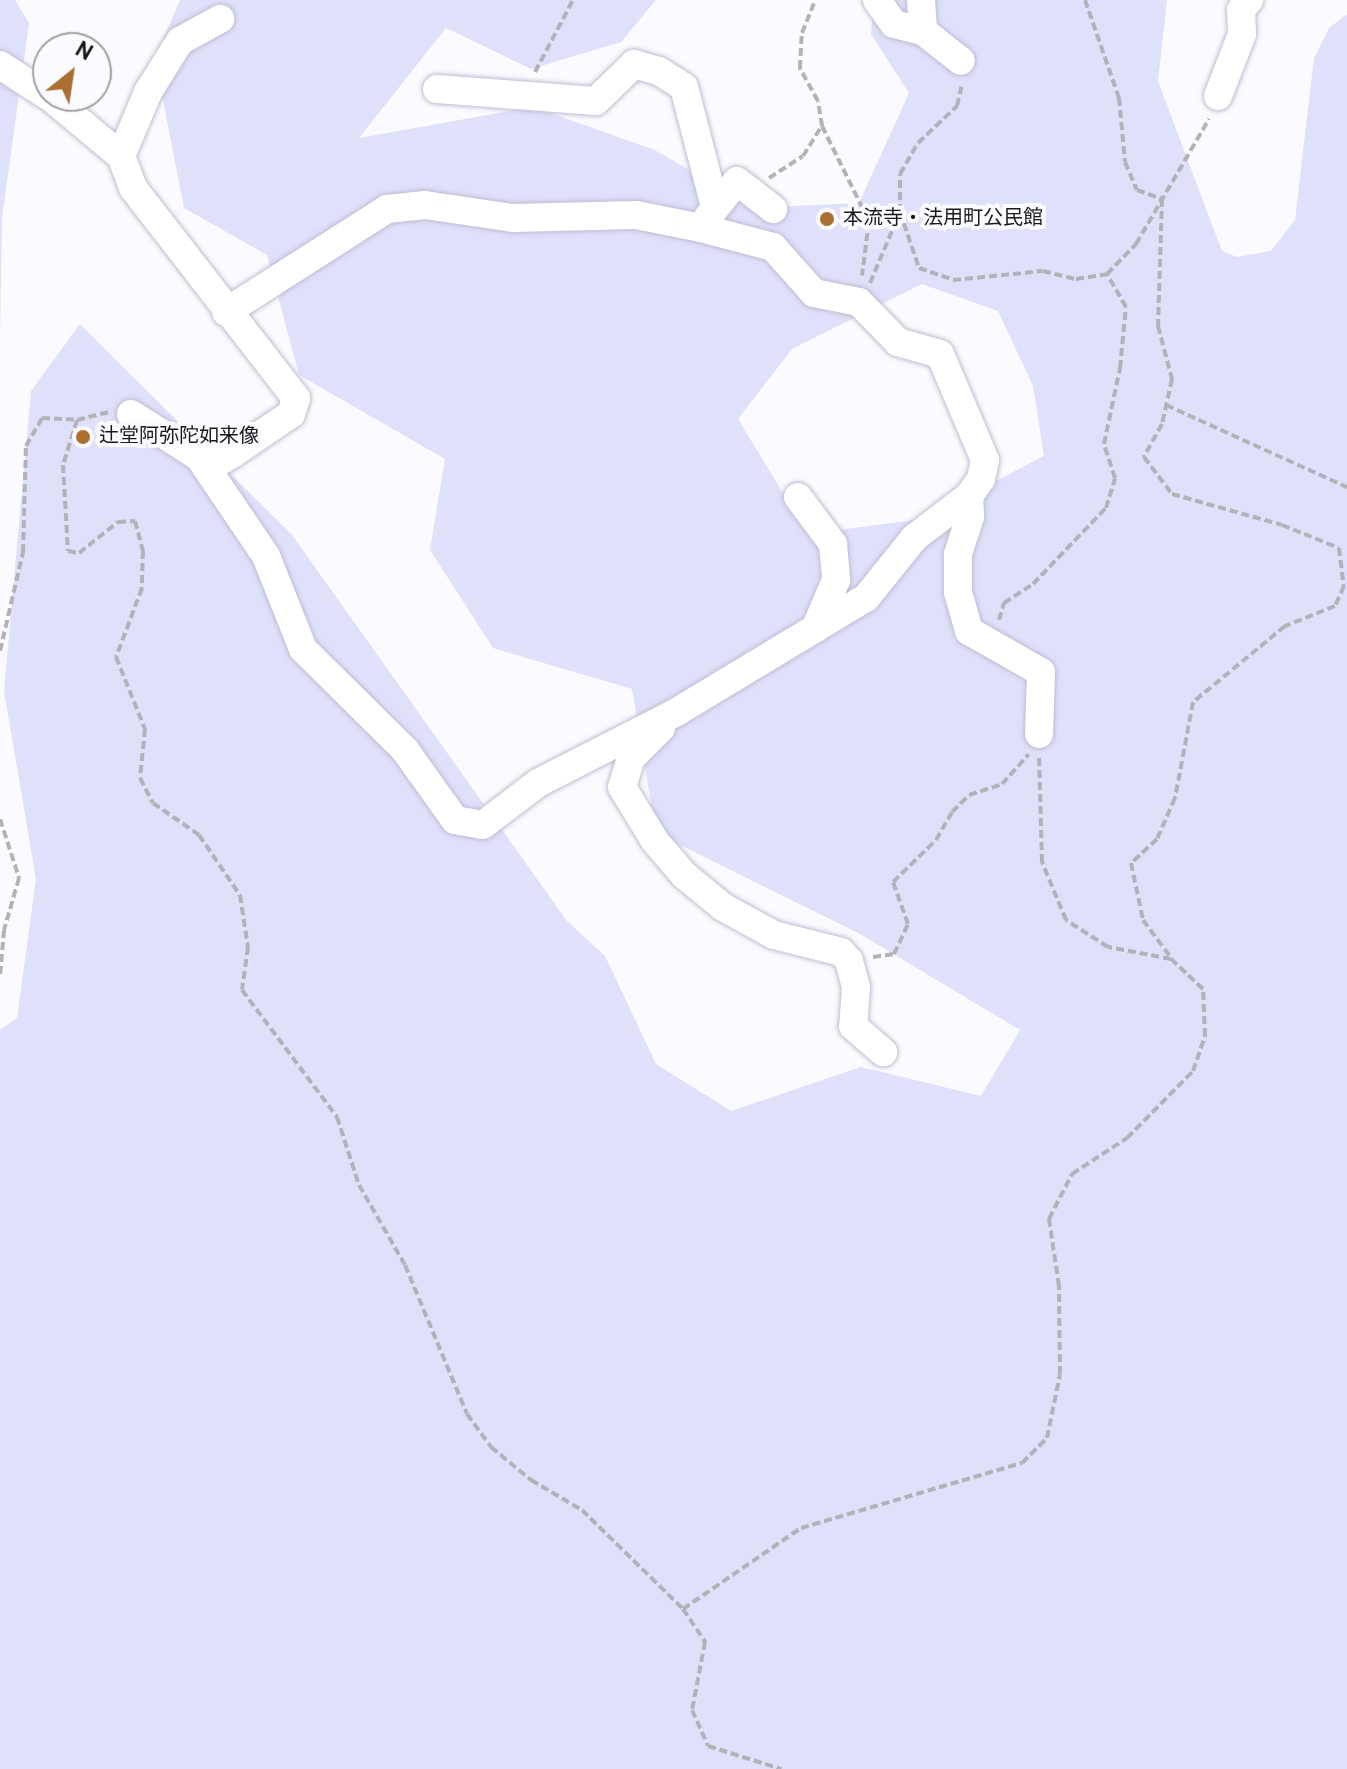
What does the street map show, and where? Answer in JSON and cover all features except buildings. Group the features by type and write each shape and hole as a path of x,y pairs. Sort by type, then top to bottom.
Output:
{"street":[{"path":"877,0 894,24 923,31 961,61"},
{"path":"921,0 923,31"},
{"path":"1218,96 1249,0"},
{"path":"121,156 148,92 180,41 220,19"},
{"path":"437,89 596,101 634,64 659,71 684,87 708,218"},
{"path":"0,65 32,86"},
{"path":"67,112 121,156 133,188 226,312 275,366 296,398 291,414 232,454 222,460 199,457"},
{"path":"708,218 737,181 773,209"},
{"path":"131,414 199,457 266,556 303,649 405,750 455,820 483,825 538,783 675,713 866,598 914,538 969,496 981,479 985,460 940,354 898,342 859,302 814,293 773,247 708,218 636,215 513,218 425,205 387,209 226,312"},
{"path":"969,496 970,517 958,567 958,592 969,631 1041,672 1039,734"},
{"path":"798,497 833,544 836,580 815,629"},
{"path":"675,713 631,758 622,787 655,841 684,875 723,907 774,935 814,941 849,961 856,987 853,1026 883,1052"}],"path":[{"path":"522,96 573,0"},
{"path":"815,0 802,33 800,68 818,101 822,126 869,221 859,302"},
{"path":"1085,0 1119,98 1125,162 1137,190 1162,199"},
{"path":"859,302 885,257 900,212 900,174 918,143 957,106 961,61"},
{"path":"900,212 919,268 953,280 1043,271 1076,279 1107,274 1136,244 1202,136 1218,96"},
{"path":"773,209 768,178 803,156 822,126"},
{"path":"1162,199 1158,326 1172,379 1166,405 1144,457 1172,494 1282,525 1339,548 1344,586 1335,606 1285,626 1193,702 1175,798 1157,839 1131,863 1143,920 1179,967"},
{"path":"998,625 1004,603 1042,574 1106,508 1115,478 1104,444 1120,368 1126,307 1107,274"},
{"path":"1166,405 1347,487"},
{"path":"0,651 23,552 26,446 42,418 77,420 105,412 131,414"},
{"path":"77,420 63,465 68,551 79,553 118,522 135,521 143,551 142,588 116,657 145,729 140,778 153,803 199,835 240,895 248,947 242,990 337,1117 359,1185 405,1265 467,1414 491,1447 531,1480 582,1510 683,1609 705,1642 692,1710 708,1746 781,1769"},
{"path":"683,1609 801,1528 1022,1463 1047,1438 1060,1374 1059,1286 1049,1219 1072,1174 1127,1138 1193,1071 1205,1036 1203,989 1171,959 1108,947 1066,920 1042,862 1039,734"},
{"path":"849,961 894,954 908,924 893,882 936,840 969,795 1002,784 1023,766 1039,734"},
{"path":"0,819 19,878 4,930 0,977"}],"shaded area":[{"path":"0,0 15,0 29,23 2,218 0,340"},
{"path":"180,0 656,0 621,42 531,69 446,28 359,138 533,107 655,150 754,208 859,203 909,93 871,34 874,0 1167,0 1158,81 1222,251 1237,257 1271,251 1295,220 1314,58 1329,28 1347,14 1347,1769 0,1769 0,1030 17,1018 36,879 4,691 31,391 80,324 292,535 567,921 605,956 656,1064 731,1111 861,1067 981,1096 1020,1030 860,934 656,833 632,689 493,648 430,550 445,459 299,375 267,255 184,208 155,59","holes":["922,284 998,311 1033,386 1044,456 922,519 808,534 738,419 792,349"]}],"place":[{"name":"本流寺・法用町公民館","path":"827,219"},
{"name":"辻堂阿弥陀如来像","path":"83,437"}]}
